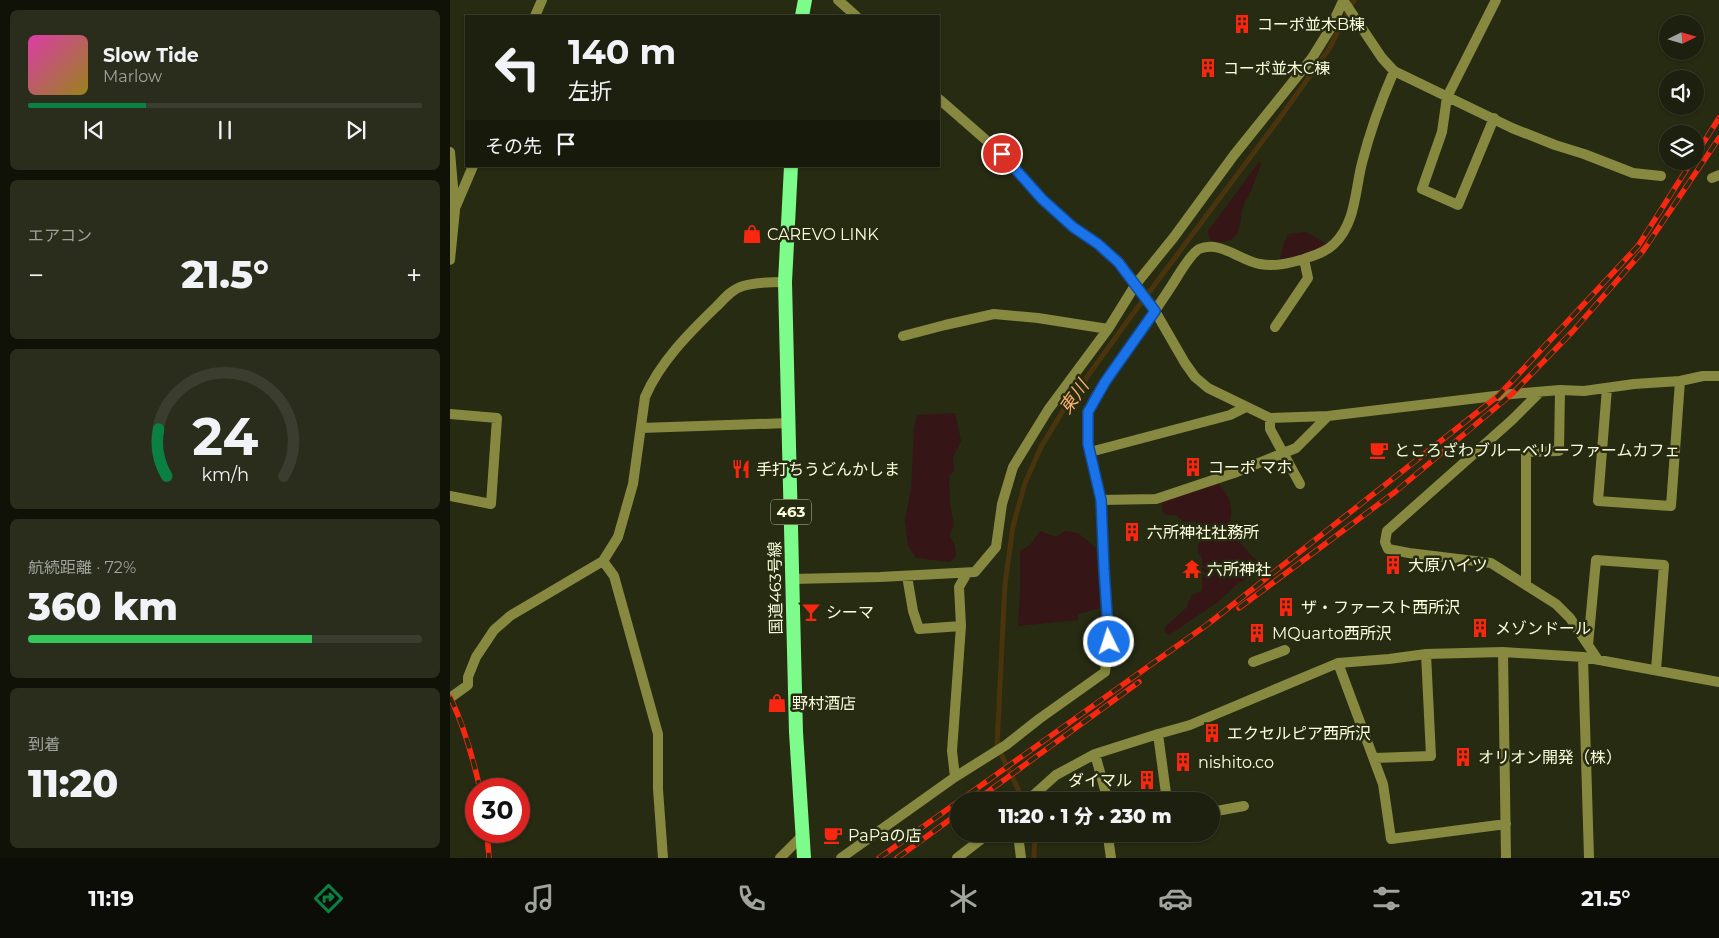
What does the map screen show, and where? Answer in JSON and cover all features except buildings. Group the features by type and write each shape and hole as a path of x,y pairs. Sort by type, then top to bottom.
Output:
{"highway":[{"path":"802,15 805,0"},
{"name":"国道463号線","path":"791,167 785,282 796,732 804,858"}],"street":[{"path":"535,15 542,0"},
{"path":"838,0 855,15"},
{"path":"1343,0 1382,58 1394,71 1521,131 1602,160 1625,171 1661,176"},
{"path":"792,579 975,572 996,547 1002,504 1013,467 1048,410 1108,329 1136,284 1174,237 1234,155 1312,58 1330,29 1343,0"},
{"path":"1494,118 1458,205 1422,189 1442,132 1447,97 1496,0"},
{"path":"841,858 955,777 1003,747 1105,672 1109,642 1101,500 1088,444 1088,412 1105,382 1189,259 1198,250 1211,247 1220,248 1258,264 1271,266 1304,259 1323,252 1335,243 1349,222 1369,139 1380,104 1394,71"},
{"path":"940,100 1002,154 1048,205 1118,262 1155,311 1195,377 1208,388 1270,418 1328,416 1540,392 1560,390 1584,391 1680,381 1703,376 1719,376"},
{"path":"450,152 455,210 450,260"},
{"path":"455,210 473,167"},
{"path":"1275,327 1308,278 1304,259"},
{"path":"450,698 468,684 468,677 476,657 494,630 510,616 603,561 618,537 633,484 645,397 676,348 734,290 744,286 785,282"},
{"path":"903,336 994,314 1038,318 1108,329"},
{"path":"1607,388 1598,501 1671,506 1680,381"},
{"path":"1526,584 1526,452 1559,451 1560,390"},
{"path":"1540,392 1512,420 1387,531 1385,542 1388,549 1409,553 1491,562 1556,604 1570,618 1598,660"},
{"path":"1090,452 1230,415 1246,407"},
{"path":"450,414 497,418 491,504 450,496"},
{"path":"1101,500 1156,499 1234,473 1296,448 1328,416"},
{"path":"1270,418 1270,429 1300,484"},
{"path":"641,428 788,423"},
{"path":"1588,645 1596,560 1664,566 1656,670"},
{"path":"603,561 614,576 658,734 658,789 663,858"},
{"path":"955,777 952,751 961,626 959,587 967,573"},
{"path":"907,576 913,611 919,629 961,626"},
{"path":"1253,662 1285,650"},
{"path":"1037,792 1056,775 1096,754 1202,720 1338,663 1426,654 1503,652 1583,657 1719,682"},
{"path":"1503,652 1506,858"},
{"path":"1374,758 1431,756 1426,654"},
{"path":"1583,657 1589,858"},
{"path":"1338,663 1383,784 1391,838 1506,824"},
{"path":"1158,734 1166,792"},
{"path":"1096,754 1106,792"},
{"path":"1220,810 1244,806"},
{"path":"780,858 802,836"},
{"path":"957,858 978,842"},
{"path":"1019,842 1021,858"},
{"path":"1109,842 1111,858"}],"shaded area":[{"path":"1259,162 1261,164 1244,204 1237,233 1228,241 1213,241 1208,231"},
{"path":"1306,232 1327,244 1316,253 1280,260 1283,245 1288,234"},
{"path":"955,413 961,441 953,457 954,471 949,476 950,503 954,526 949,535 955,545 956,556 950,562 916,558 908,546 905,520 911,489 914,429 917,415"},
{"path":"1218,484 1230,501 1230,521 1236,534 1258,562 1255,574 1237,584 1218,602 1169,635 1165,632 1165,627 1186,608 1192,595 1202,591 1202,558 1198,553 1198,545 1201,541 1196,535 1198,527 1196,521 1184,522 1176,515 1166,515 1162,511 1162,504 1165,500"},
{"path":"1040,531 1056,537 1065,531 1078,533 1096,548 1100,608 1078,614 1078,620 1018,626 1020,551 1030,545"}],"waterway":[{"name":"東川","path":"1020,792 997,746 1005,584 1013,526 1025,483 1041,447 1064,409 1329,49 1354,0"},
{"name":"東川","path":"1034,858 1035,842"}],"railway":[{"path":"1704,142 1719,118"},
{"path":"1239,608 1395,492 1512,394 1573,331 1643,251 1719,138"},
{"path":"879,858 1208,624 1498,396 1638,246 1686,170"},
{"path":"987,792 1139,682"},
{"path":"450,697 468,742 477,778"},
{"path":"897,858 950,820"},
{"path":"488,843 489,858"}],"place":[{"name":"コーポ並木B棟","path":"1242,24"},
{"name":"コーポ並木C棟","path":"1208,68"},
{"name":"CAREVO LINK","path":"752,234"},
{"name":"ところざわブルーベリーファームカフェ","path":"1379,450"},
{"name":"コーポ マホ","path":"1193,467"},
{"name":"手打ちうどんかしま","path":"741,469"},
{"name":"六所神社社務所","path":"1132,532"},
{"name":"大原ハイツ","path":"1393,565"},
{"name":"六所神社","path":"1192,569"},
{"name":"ザ・ファースト西所沢","path":"1286,607"},
{"name":"シーマ","path":"811,612"},
{"name":"メゾンドール","path":"1480,628"},
{"name":"MQuarto西所沢","path":"1257,633"},
{"name":"野村酒店","path":"777,703"},
{"name":"エクセルピア西所沢","path":"1212,733"},
{"name":"オリオン開発（株）","path":"1463,757"},
{"name":"nishito.co","path":"1183,762"},
{"name":"ダイマル","path":"1147,780"},
{"name":"PaPaの店","path":"833,835"}],"route":[{"path":"1002,154 1042,199 1073,227 1098,244 1118,262 1155,311 1105,382 1088,412 1088,444 1101,500 1109,642"}]}
